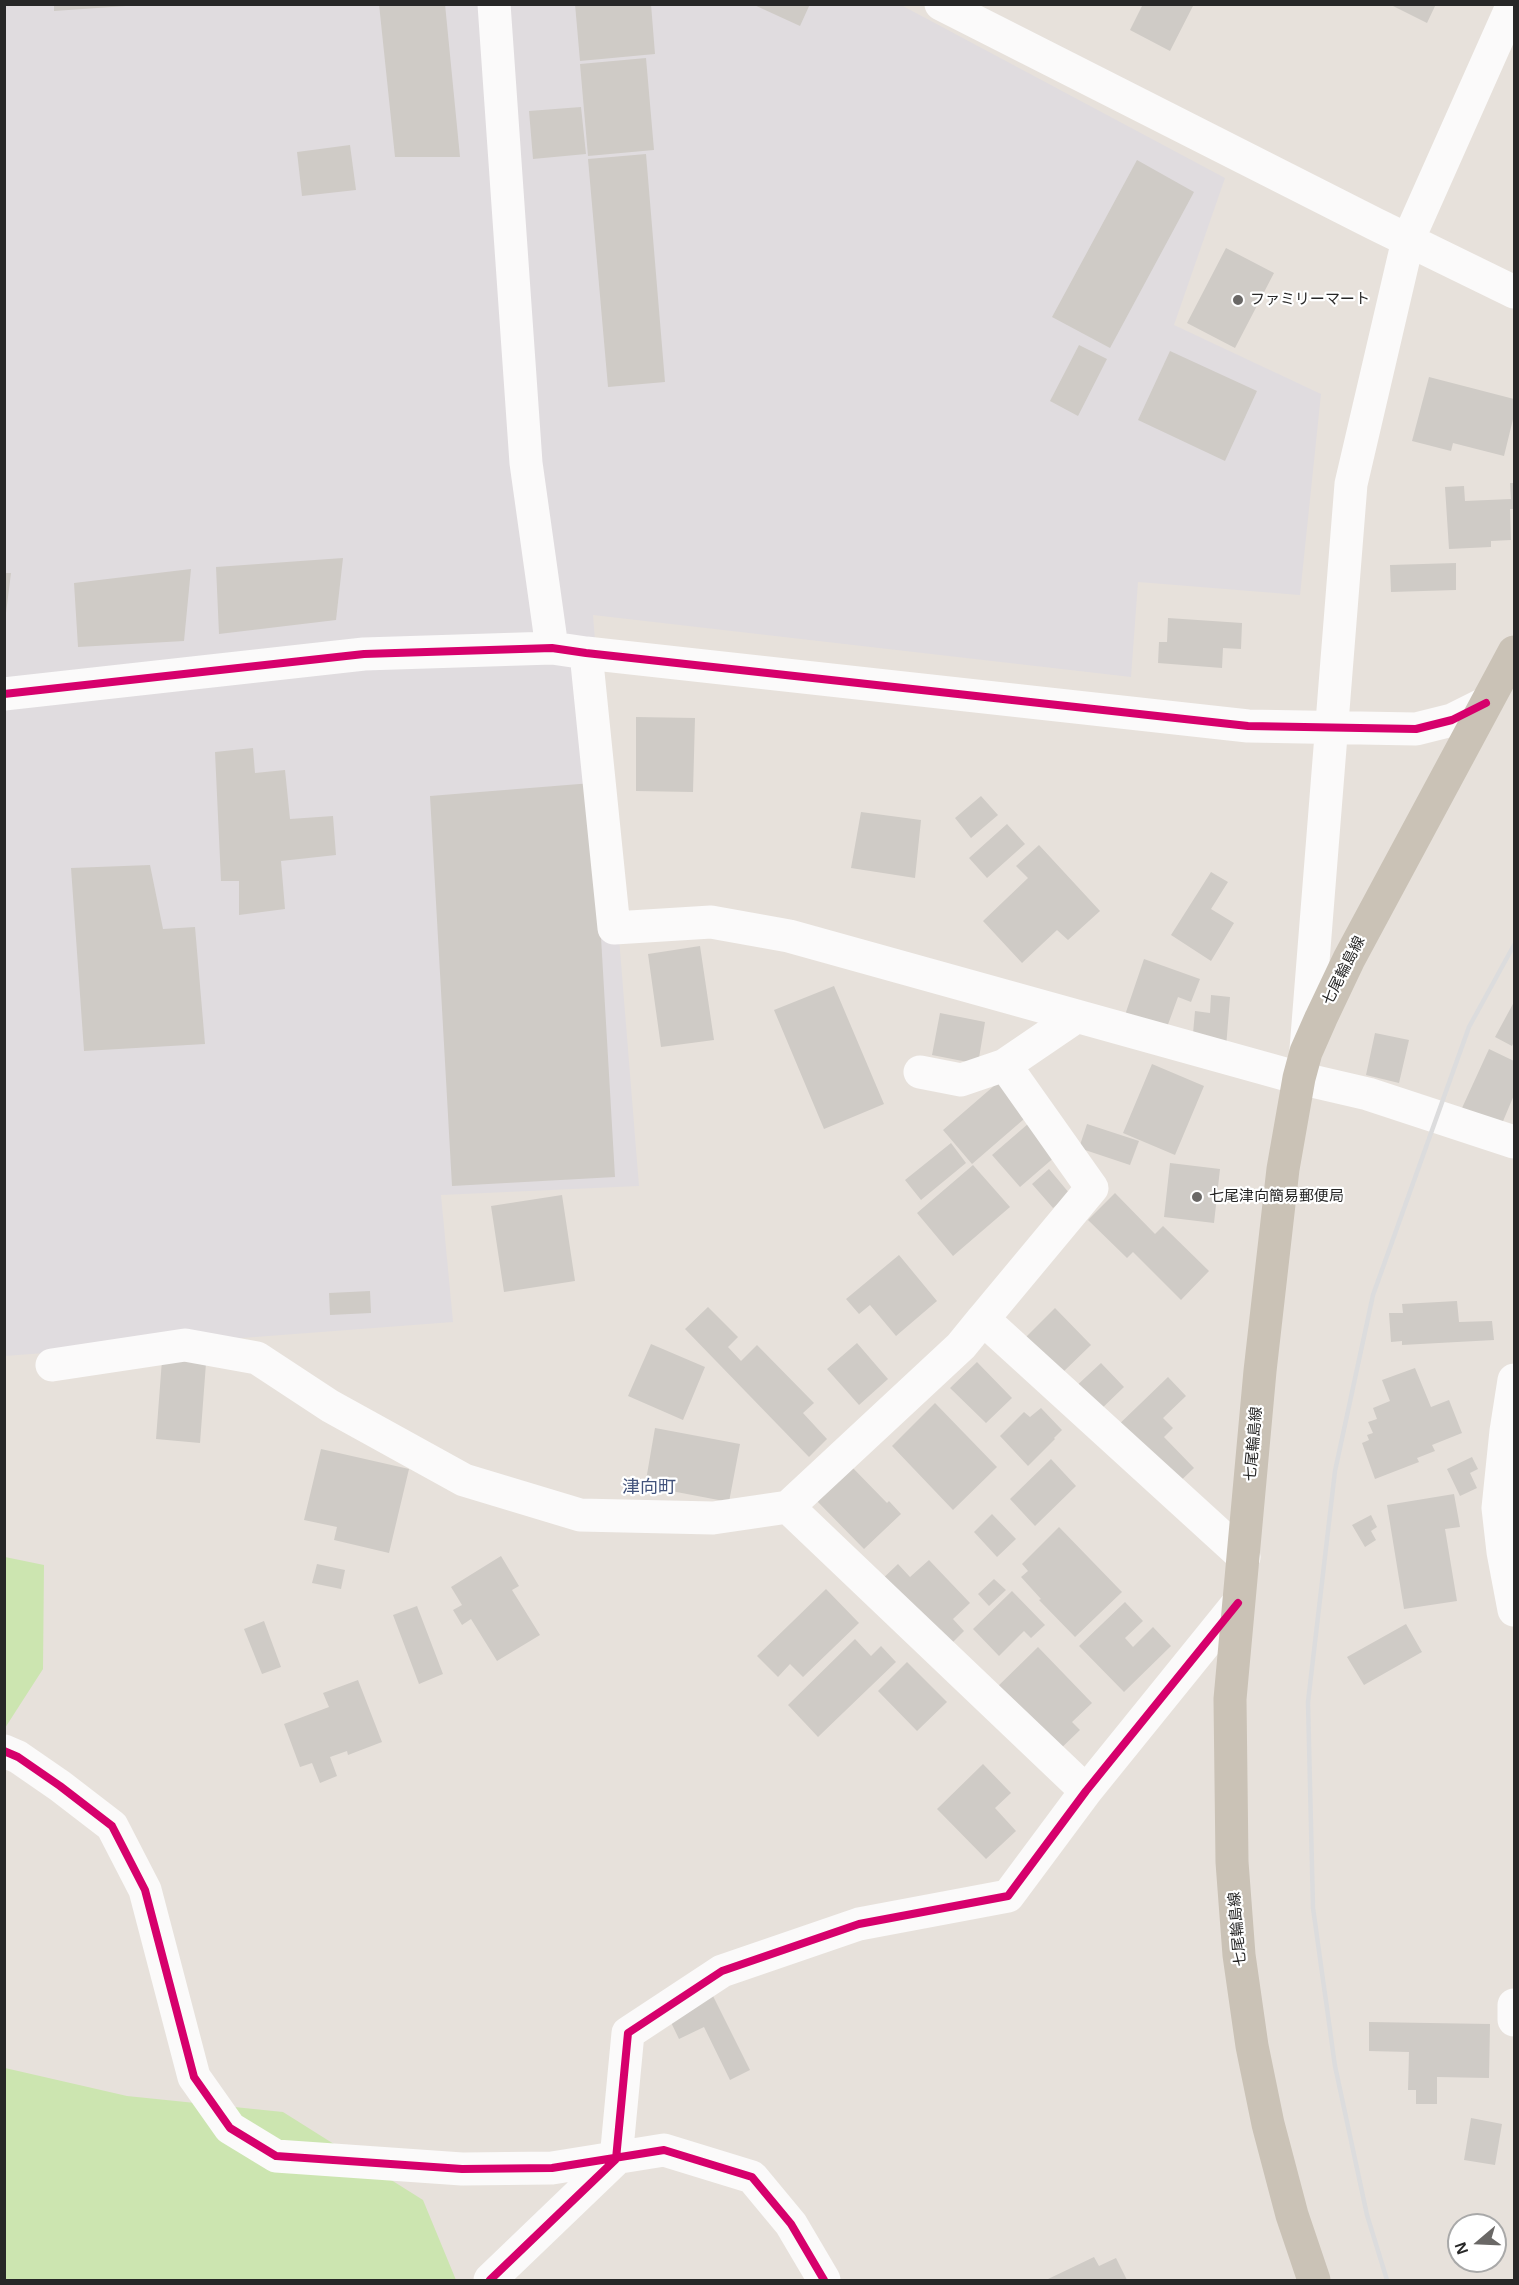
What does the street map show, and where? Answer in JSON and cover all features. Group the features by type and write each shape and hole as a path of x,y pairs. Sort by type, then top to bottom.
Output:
{"main road":[{"name":"七尾輪島線","path":"1314,2280 1292,2215 1268,2124 1252,2046 1239,1955 1232,1862 1230,1699 1260,1371 1283,1169 1302,1065 1349,959 1515,652"}],"street":[{"path":"494,4 526,463 552,648"},
{"path":"941,4 1515,292"},
{"path":"1302,1065 1351,483 1408,240 1513,4"},
{"path":"4,694 364,654 552,648 1248,726 1416,729 1452,720 1486,703"},
{"path":"586,653 614,928 711,922 789,936 1077,1016 1302,1065 1368,1094 1515,1142"},
{"path":"920,1072 961,1080 1005,1065 1077,1016"},
{"path":"52,1365 185,1345 256,1358 330,1406 464,1480 580,1515 713,1518 788,1507 961,1346 1092,1188 1005,1065"},
{"path":"983,1320 1244,1557"},
{"path":"1514,1381 1510,1432 1498,1508 1503,1552 1515,1610"},
{"path":"788,1507 1086,1791"},
{"path":"490,2280 616,2159 628,2033 722,1971 860,1924 1008,1896 1086,1791 1238,1603"},
{"path":"4,1751 18,1757 60,1786 112,1826 145,1890 194,2077 230,2128 276,2156 462,2169 552,2168 664,2150 752,2177 791,2224 824,2280"},
{"path":"1515,2005 1515,2020"}],"shaded area":[{"path":"5,5 901,5 1225,178 1174,325 1321,394 1300,595 1138,582 1131,677 593,615 639,1186 441,1195 453,1322 5,1356"}],"green space":[{"path":"5,1557 44,1565 43,1669 5,1728"},
{"path":"5,2068 127,2096 283,2112 423,2200 456,2280 5,2280"}],"building":[{"path":"54,4 126,4 126,6 54,11"},
{"path":"379,4 445,4 460,157 395,157"},
{"path":"575,4 651,4 655,54 580,61"},
{"path":"752,4 810,4 800,26"},
{"path":"1143,4 1194,4 1170,51 1130,30"},
{"path":"1389,4 1436,4 1427,23"},
{"path":"646,58 654,150 588,156 580,64"},
{"path":"581,107 586,154 533,159 529,111"},
{"path":"350,145 356,190 302,196 297,152"},
{"path":"646,154 665,382 608,387 588,159"},
{"path":"1137,160 1194,192 1110,348 1052,317"},
{"path":"1226,248 1274,273 1235,348 1187,323"},
{"path":"1079,345 1107,359 1078,416 1050,401"},
{"path":"1170,351 1257,391 1225,461 1138,420"},
{"path":"1429,377 1514,399 1514,415 1504,456 1453,443 1451,451 1412,441"},
{"path":"1510,483 1514,483 1514,509 1510,509 1511,540 1491,541 1491,547 1449,549 1445,487 1464,486 1465,501 1511,499"},
{"path":"343,558 336,620 219,634 216,567"},
{"path":"1456,563 1456,590 1391,592 1390,565"},
{"path":"191,569 184,641 78,647 74,583"},
{"path":"4,573 11,573 6,613 4,613"},
{"path":"1168,618 1242,623 1241,649 1223,648 1222,668 1158,663 1159,642 1167,642"},
{"path":"636,717 695,718 693,792 636,791"},
{"path":"253,748 255,773 285,770 290,819 333,816 336,855 281,861 285,909 239,915 239,881 221,881 215,752"},
{"path":"592,783 615,1177 452,1186 430,796"},
{"path":"981,796 998,815 971,838 955,818"},
{"path":"861,812 921,820 915,878 851,868"},
{"path":"1007,824 1025,844 987,878 969,858"},
{"path":"1039,845 1100,911 1068,940 1057,930 1022,963 983,921 1028,878 1016,866"},
{"path":"150,865 163,929 195,927 205,1044 84,1051 71,868"},
{"path":"1211,872 1228,882 1211,909 1234,923 1211,961 1171,935"},
{"path":"700,946 714,1040 661,1047 648,954"},
{"path":"1144,959 1200,979 1191,1002 1178,997 1166,1030 1125,1015"},
{"path":"834,986 884,1104 824,1129 774,1010"},
{"path":"1211,995 1230,997 1226,1048 1192,1045 1195,1011 1210,1013"},
{"path":"1514,1002 1514,1042 1512,1046 1495,1037"},
{"path":"940,1013 985,1022 978,1064 932,1055"},
{"path":"1375,1033 1409,1040 1399,1083 1366,1075"},
{"path":"1489,1049 1514,1061 1514,1095 1501,1126 1462,1108"},
{"path":"1152,1064 1204,1086 1175,1155 1123,1133"},
{"path":"1002,1079 1031,1113 972,1164 943,1130"},
{"path":"1036,1117 1064,1149 1020,1187 992,1155"},
{"path":"1087,1124 1139,1141 1130,1165 1079,1148"},
{"path":"951,1143 966,1163 921,1200 905,1180"},
{"path":"1170,1163 1220,1169 1214,1223 1164,1217"},
{"path":"973,1165 1010,1207 953,1256 917,1213"},
{"path":"1049,1169 1070,1194 1053,1208 1032,1184"},
{"path":"1115,1193 1155,1234 1163,1226 1209,1271 1181,1300 1133,1252 1127,1258 1088,1220"},
{"path":"562,1195 575,1281 504,1292 491,1206"},
{"path":"899,1255 937,1301 896,1336 870,1305 859,1314 846,1299"},
{"path":"370,1291 371,1313 330,1315 329,1293"},
{"path":"1457,1301 1459,1322 1492,1321 1494,1340 1402,1345 1402,1341 1391,1342 1389,1313 1403,1313 1402,1304"},
{"path":"708,1307 738,1337 728,1347 741,1361 757,1345 814,1403 803,1413 827,1439 809,1457 685,1329"},
{"path":"1055,1308 1091,1345 1061,1374 1026,1337"},
{"path":"857,1343 888,1379 859,1405 827,1369"},
{"path":"651,1344 705,1367 683,1420 628,1396"},
{"path":"162,1360 206,1363 200,1443 156,1439"},
{"path":"977,1362 1012,1398 986,1423 950,1388"},
{"path":"1101,1363 1124,1387 1096,1414 1073,1389"},
{"path":"1415,1368 1431,1407 1449,1400 1462,1433 1432,1445 1435,1451 1417,1458 1419,1462 1375,1479 1362,1443 1369,1440 1367,1435 1373,1433 1368,1422 1377,1419 1373,1408 1390,1401 1382,1380"},
{"path":"1168,1377 1186,1396 1163,1418 1173,1428 1164,1437 1194,1468 1170,1491 1111,1432"},
{"path":"935,1403 997,1467 953,1510 892,1446"},
{"path":"1041,1408 1062,1430 1028,1466 1000,1436 1024,1412 1030,1417"},
{"path":"655,1428 740,1444 729,1502 645,1486"},
{"path":"321,1449 409,1469 389,1553 334,1540 337,1527 304,1520"},
{"path":"1472,1457 1478,1469 1470,1473 1477,1488 1460,1496 1447,1469"},
{"path":"1051,1459 1076,1486 1035,1526 1010,1499"},
{"path":"850,1465 901,1514 864,1549 815,1499"},
{"path":"1454,1494 1460,1527 1445,1529 1457,1601 1404,1609 1387,1505"},
{"path":"992,1514 1016,1539 997,1557 974,1532"},
{"path":"1371,1515 1377,1527 1371,1531 1376,1540 1365,1547 1352,1525"},
{"path":"1059,1527 1122,1592 1075,1637 1039,1600 1041,1599 1021,1577 1028,1571 1022,1564"},
{"path":"501,1556 519,1586 512,1590 540,1635 497,1661 471,1619 462,1625 453,1610 462,1605 451,1587"},
{"path":"929,1560 970,1603 953,1619 964,1631 943,1652 877,1584 898,1564 910,1577"},
{"path":"317,1564 345,1570 341,1589 312,1583"},
{"path":"994,1579 1006,1590 989,1606 978,1594"},
{"path":"826,1589 859,1623 803,1677 790,1664 778,1677 757,1656"},
{"path":"1012,1591 1045,1625 1031,1638 1024,1631 999,1656 973,1629"},
{"path":"1125,1602 1143,1621 1125,1638 1133,1647 1153,1627 1171,1646 1124,1692 1079,1646"},
{"path":"417,1606 443,1674 419,1684 393,1615"},
{"path":"264,1621 281,1667 262,1674 244,1629"},
{"path":"1406,1624 1422,1652 1364,1685 1347,1657"},
{"path":"855,1639 871,1656 881,1646 896,1662 818,1737 788,1705"},
{"path":"1038,1647 1092,1703 1072,1722 1080,1730 1054,1755 993,1691"},
{"path":"907,1662 947,1702 917,1731 878,1691"},
{"path":"358,1680 382,1742 348,1755 347,1751 330,1757 337,1776 320,1783 312,1763 300,1767 284,1724 329,1707 323,1693"},
{"path":"983,1764 1011,1793 995,1808 1016,1831 986,1859 937,1809"},
{"path":"710,1990 750,2070 730,2080 704,2027 679,2039 666,2012"},
{"path":"1369,2022 1490,2024 1489,2078 1437,2077 1437,2104 1416,2104 1416,2090 1408,2090 1409,2052 1369,2051"},
{"path":"1471,2118 1502,2124 1495,2165 1464,2160"},
{"path":"1094,2257 1099,2266 1116,2258 1127,2280 1046,2280"}],"railway":[{"path":"1387,2280 1367,2215 1335,2066 1313,1908 1308,1702 1335,1471 1373,1295 1469,1027 1514,945"}],"cycle path":[{"path":"4,694 364,654 552,648 1248,726 1416,729 1452,720 1486,703"},
{"path":"490,2280 616,2159 628,2033 722,1971 859,1924 1008,1896 1086,1791 1238,1603"},
{"path":"4,1751 18,1757 60,1786 112,1826 145,1890 194,2077 230,2128 276,2156 462,2169 552,2168 664,2150 752,2177 791,2224 824,2280"}],"place":[{"name":"ファミリーマート","path":"1238,300"},
{"name":"七尾津向簡易郵便局","path":"1197,1197"}],"district":[{"name":"津向町","path":"649,1488"}]}
